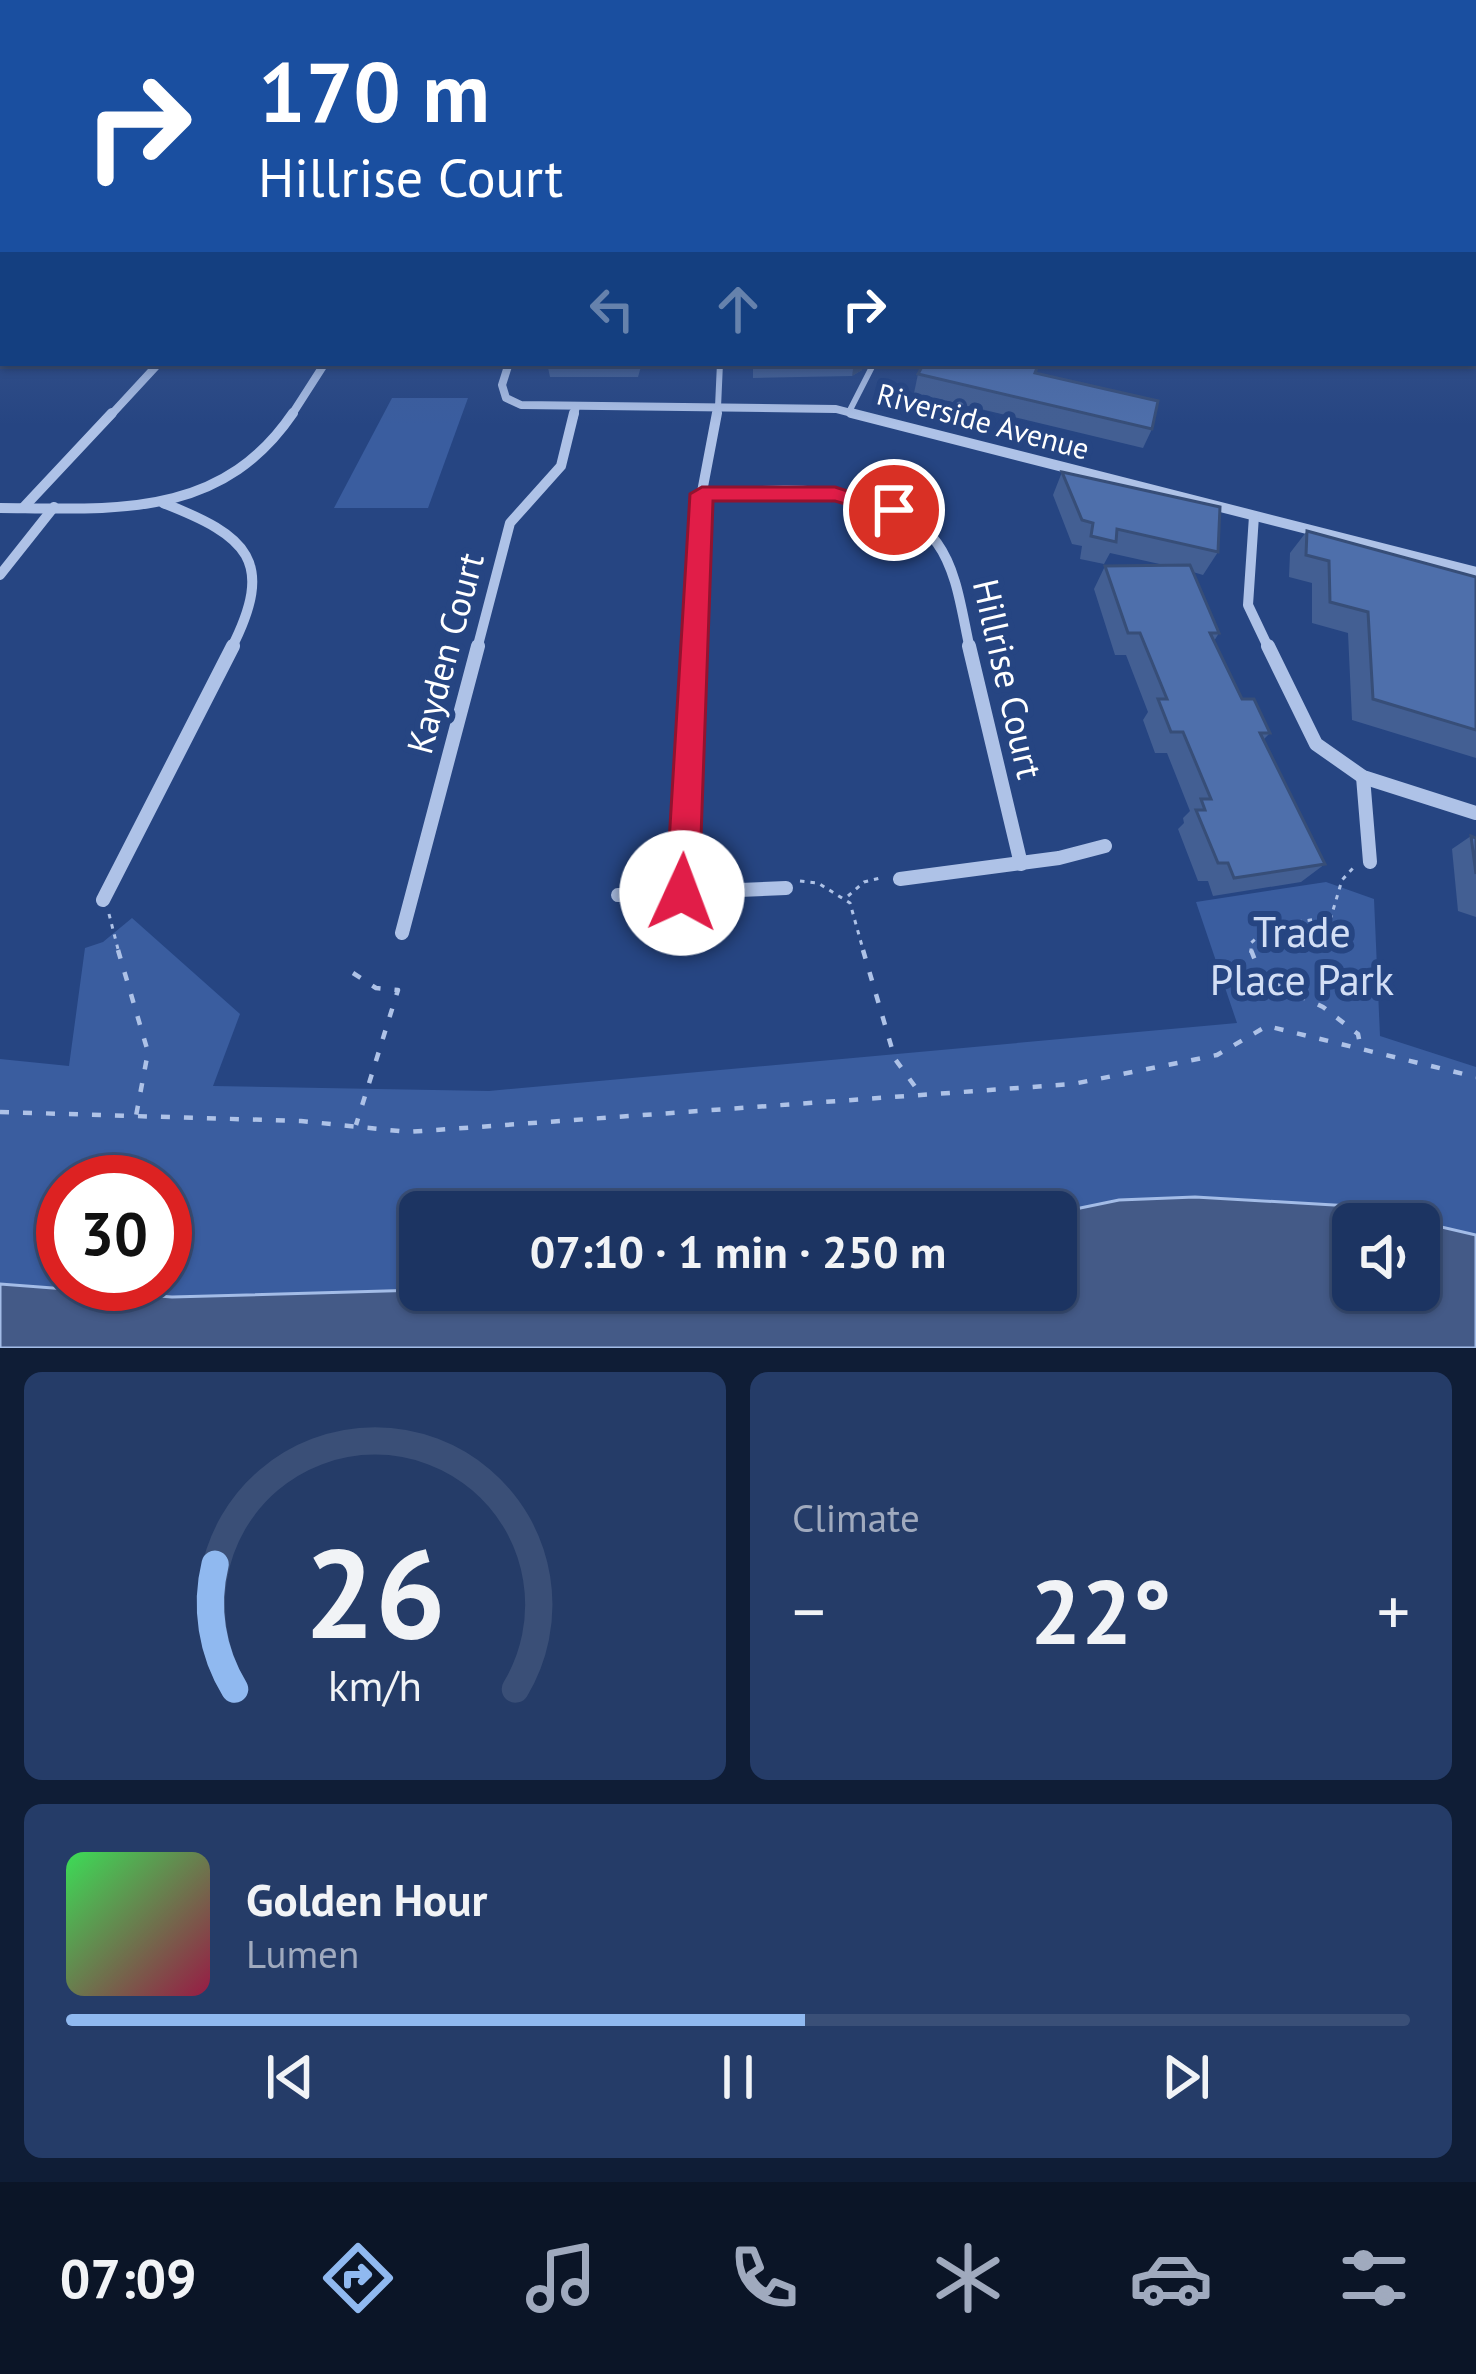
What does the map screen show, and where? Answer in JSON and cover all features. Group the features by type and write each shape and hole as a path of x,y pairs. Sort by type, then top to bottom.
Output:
{"street":[{"path":"23,508 156,366"},
{"path":"0,508 163,502 248,465 263,452 323,366"},
{"name":"Riverside Avenue","path":"507,366 502,385 506,398 538,407 849,412 1476,572"},
{"name":"Kayden Court","path":"402,933 510,523 561,466 576,406"},
{"path":"699,407 707,441"},
{"path":"682,893 702,494 707,441 718,407"},
{"name":"Hillrise Court","path":"702,494 849,496 894,510 938,544 953,577 1021,864"},
{"path":"103,900 252,608 258,579 244,550 221,529 163,502"},
{"path":"0,575 55,507"},
{"path":"1254,516 1247,594 1252,620 1316,744 1363,777 1476,813"},
{"path":"1363,777 1370,862"},
{"path":"900,879 1021,864 1105,846"},
{"path":"618,895 786,888"}],"lane":[{"path":"718,407 720,366"},
{"path":"849,412 872,366"}],"path":[{"path":"1360,1046 1358,1034 1332,1012 1279,991 1260,978 1250,959 1251,943 1270,926 1331,917 1346,872 1370,862"},
{"path":"804,879 846,899 895,1059 920,1094"},
{"path":"846,899 864,882 900,879"},
{"path":"103,900 119,936 122,968 150,1037 150,1074 136,1118"},
{"path":"352,973 376,988 398,990 356,1126"},
{"path":"0,1112 408,1132 1073,1084 1189,1061 1236,1046 1268,1026 1476,1077"}],"green space":[{"path":"392,398 468,398 428,508 334,508"},
{"name":"Trade Place Park","path":"1326,882 1374,899 1380,1036 1476,1067 1476,1235 1440,1228 1440,1203 1332,1203 1332,1207 1216,1198 1077,1210 1077,1191 399,1191 399,1291 192,1296 192,1155 36,1155 36,1287 0,1284 0,1059 69,1066 85,948 103,942 132,918 240,1014 213,1086 489,1091 1237,1023 1196,902"}],"shaded area":[{"path":"1195,1197 1332,1205 1332,1311 1440,1311 1440,1227 1476,1235 1476,1348 0,1348 0,1284 36,1287 36,1311 192,1311 192,1296 399,1291 399,1311 1077,1311 1077,1209 1119,1200"}],"building":[{"path":"922,366 1038,366 1035,373 1158,401 1152,429 918,374"},
{"path":"1062,472 1220,507 1218,552 1117,529 1116,542 1091,536 1093,523 1082,520"},
{"path":"1307,531 1476,577 1476,730 1373,699 1368,612 1330,602 1329,561 1306,555"},
{"path":"1190,565 1219,633 1210,633 1242,699 1254,699 1270,733 1260,733 1325,864 1234,878 1228,863 1218,863 1196,810 1205,810 1201,799 1211,799 1183,732 1171,732 1158,699 1167,699 1140,633 1128,633 1105,566"}],"route":[{"path":"682,893 702,494 835,494 894,510"}]}
